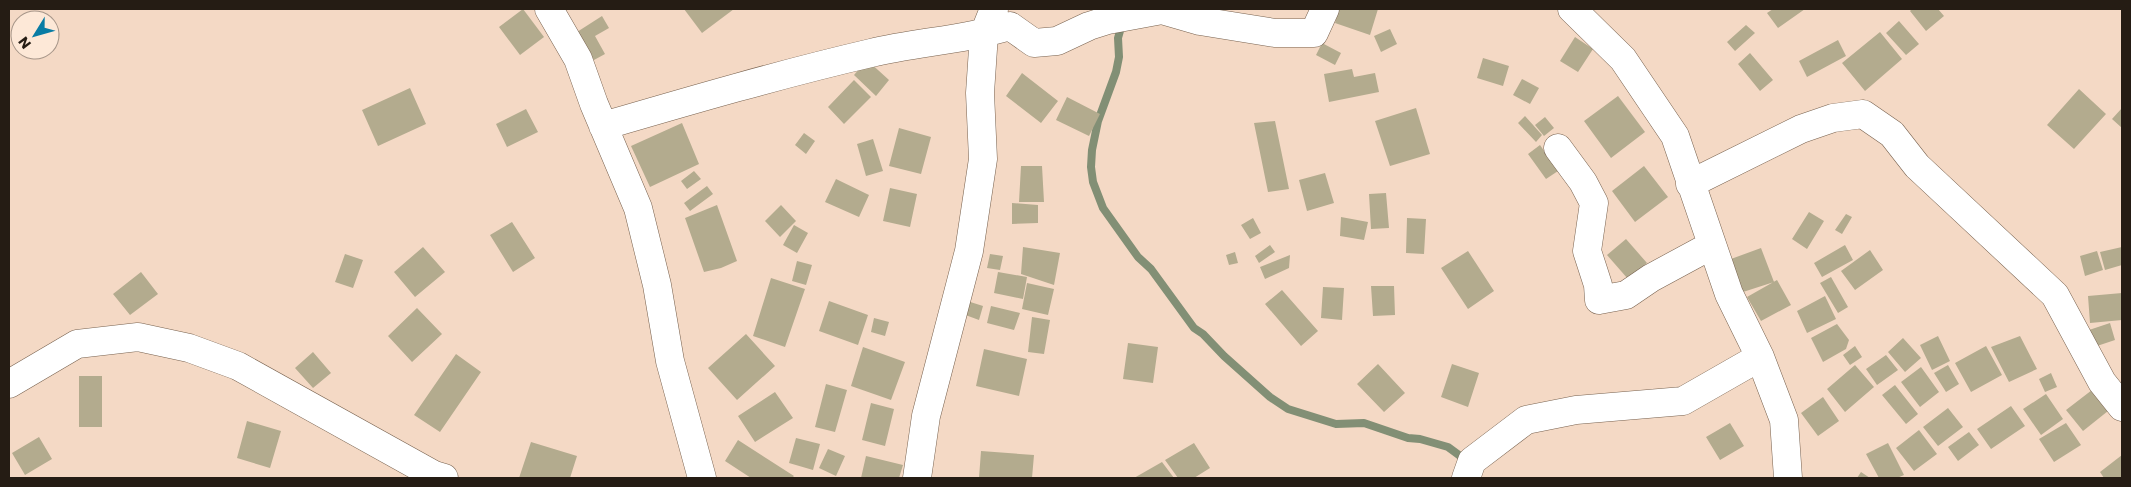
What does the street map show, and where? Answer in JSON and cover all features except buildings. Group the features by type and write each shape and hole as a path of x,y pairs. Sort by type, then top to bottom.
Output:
{"street":[{"path":"549,9 578,59 603,126 638,208 657,285 670,361 702,478"},
{"path":"917,478 926,416 969,251 983,160 980,93 984,34 994,9"},
{"path":"603,126 725,90 873,52 984,34 1010,26 1034,43 1057,41 1089,26 1108,20 1162,10 1200,21 1228,26 1275,33 1314,33 1325,9"},
{"path":"1572,9 1623,58 1675,136 1729,294 1760,357 1784,420 1788,478"},
{"path":"1690,184 1801,129 1833,118 1863,114 1892,134 1917,166 2055,295 2102,382 2122,407"},
{"path":"1558,148 1583,182 1594,203 1587,251 1598,285 1599,300 1626,295 1651,278 1712,246"},
{"path":"9,384 77,344 138,338 189,348 238,366 434,475 444,478"},
{"path":"1466,478 1472,461 1526,420 1576,410 1683,401 1760,357"}],"waterway":[{"path":"1122,24 1118,38 1119,57 1116,72 1098,121 1092,150 1091,167 1093,182 1103,208 1138,257 1151,269 1194,328 1203,334 1224,356 1270,397 1288,409 1336,424 1364,423 1408,438 1420,439 1448,447 1467,461"}]}
